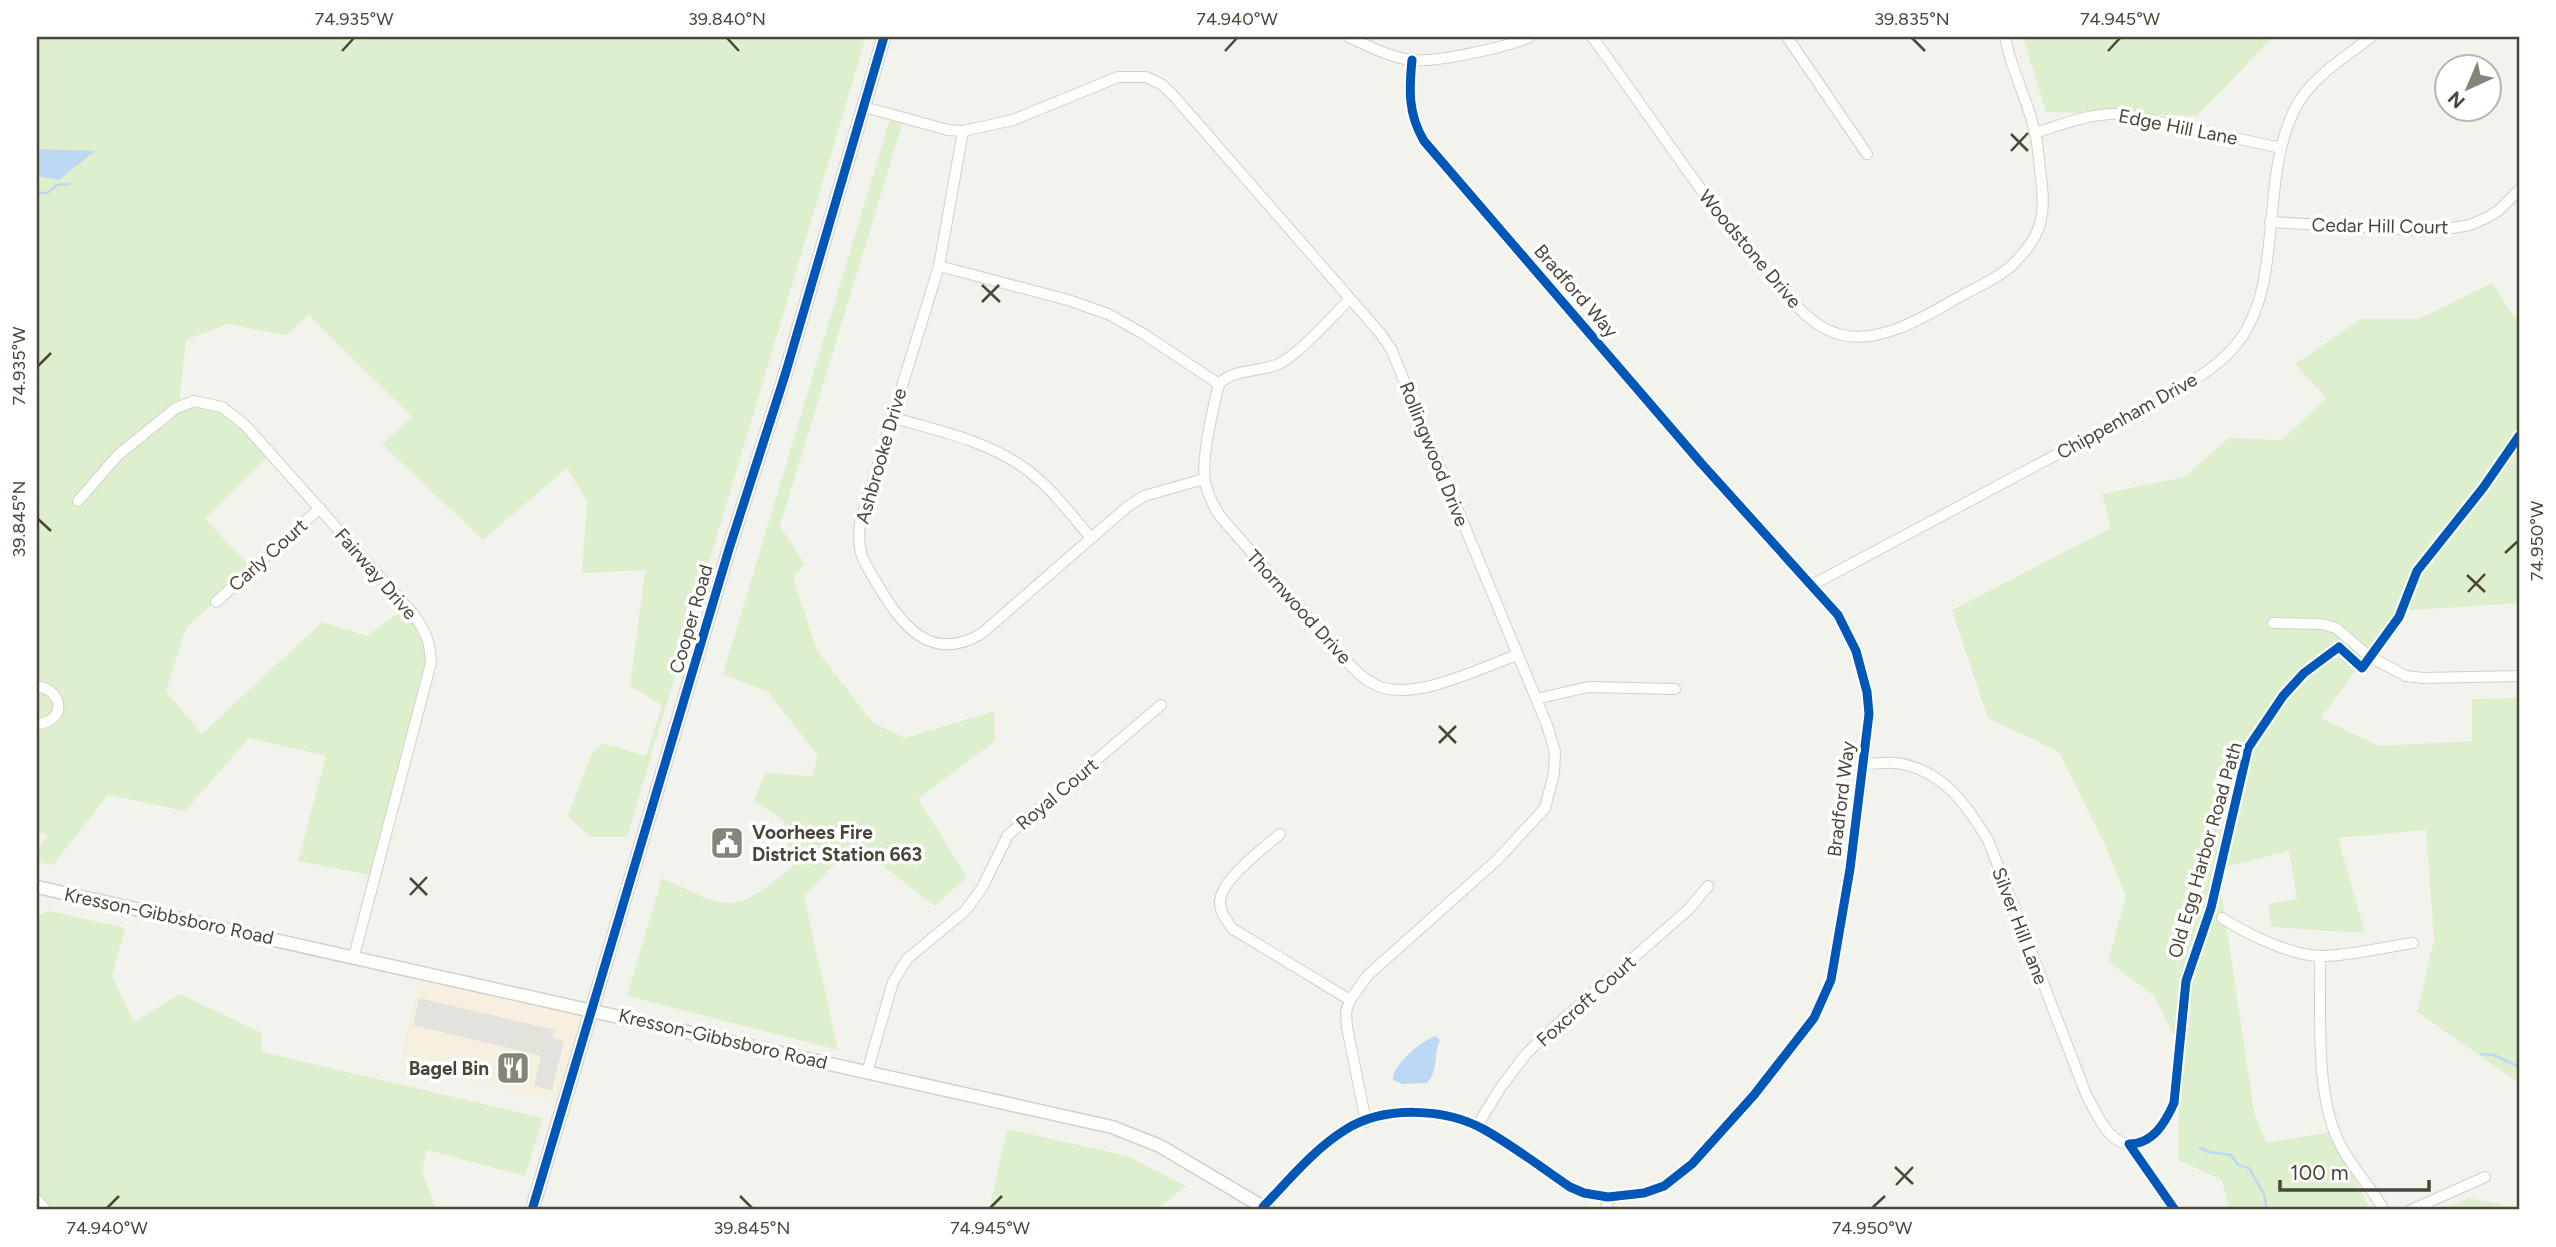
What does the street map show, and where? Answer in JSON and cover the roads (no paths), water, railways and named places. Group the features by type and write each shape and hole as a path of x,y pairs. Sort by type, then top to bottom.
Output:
{"street":[{"name":"Cooper Road","path":"532,1210 884,37"},
{"path":"1349,37 1375,50 1412,60 1454,55 1499,41 1516,43 1530,37"},
{"name":"Woodstone Drive","path":"1592,37 1728,228 1808,316 1832,332 1845,336 1866,336 1891,331 1932,312 2003,272 2032,241 2044,214 2035,133 2005,37"},
{"path":"1787,37 1867,154"},
{"name":"Chippenham Drive","path":"1812,585 2208,372 2235,346 2254,314 2263,284 2281,148 2296,107 2320,78 2371,37"},
{"name":"Bradford Way","path":"1266,1209 1318,1152 1346,1129 1397,1114 1414,1112 1477,1126 1570,1187 1584,1193 1608,1197 1644,1193 1664,1186 1692,1164 1754,1095 1814,1018 1831,980 1850,869 1869,714 1863,673 1856,651 1838,615 1701,463 1424,141 1411,110 1409,92 1412,60"},
{"name":"Rollingwood Drive","path":"863,107 948,130 963,131 1013,120 1118,77 1146,77 1161,84 1172,94 1391,349 1548,725 1555,752 1554,774 1545,808 1497,860 1368,975 1350,1000"},
{"name":"Edge Hill Lane","path":"2035,133 2109,113 2281,148"},
{"name":"Ashbrooke Drive","path":"963,131 939,266 860,523 860,554 898,618 917,635 945,645 958,645 970,640 981,634 1127,507 1144,496 1204,479"},
{"name":"Cedar Hill Court","path":"2270,222 2433,231 2470,225 2486,218 2519,190"},
{"path":"939,266 1068,300 1108,314 1219,384 1234,375 1277,365 1350,299"},
{"name":"Thornwood Drive","path":"1219,384 1210,418 1204,479 1210,499 1220,516 1346,661 1376,685 1390,690 1416,690 1517,655"},
{"name":"Fairway Drive","path":"78,501 118,455 176,408 194,401 229,411 320,508 427,633 431,663 354,956"},
{"path":"891,417 978,444 1008,458 1038,480 1090,537"},
{"path":"2370,657 2399,617 2417,571 2483,488 2519,436"},
{"name":"Carly Court","path":"216,601 320,508"},
{"path":"2273,623 2322,624 2336,628 2370,657 2406,676 2519,676"},
{"path":"37,686 47,688 59,704 52,719 37,724"},
{"path":"1536,699 1588,687 1675,689"},
{"name":"Royal Court","path":"867,1072 893,982 907,959 965,911 982,888 1008,835 1161,705"},
{"name":"Silver Hill Lane","path":"1863,764 1896,763 1918,769 1934,777 1966,804 1988,840 2086,1094 2100,1121 2122,1144 2129,1144"},
{"path":"1280,834 1235,875 1220,896 1220,906 1233,929 1350,1000 1346,1012 1347,1027 1366,1122"},
{"name":"Foxcroft Court","path":"1477,1126 1501,1087 1526,1054 1689,909 1709,886"},
{"name":"Kresson-Gibbsboro Road","path":"37,887 1121,1130 1160,1146 1266,1209"},
{"path":"2222,918 2242,931 2275,946 2320,956 2413,943"},
{"path":"2320,956 2322,1046 2330,1121 2344,1152 2384,1210"},
{"path":"2411,1210 2485,1177"},
{"path":"1606,1210 1608,1197"},
{"path":"37,1200 46,1210"}],"water":[{"path":"37,149 95,151 59,180 37,176"},
{"path":"1436,1036 1440,1040 1435,1068 1427,1083 1402,1084 1393,1080 1402,1061 1424,1042"}],"waterway":[{"path":"37,193 47,193 57,185 69,184"},
{"path":"2481,1054 2494,1055 2519,1067"},
{"path":"2200,1148 2231,1155 2238,1165 2249,1168 2264,1194 2267,1210"}],"place":[{"name":"Voorhees Fire District Station 663","path":"727,843"},
{"name":"Bagel Bin","path":"513,1068"}]}
